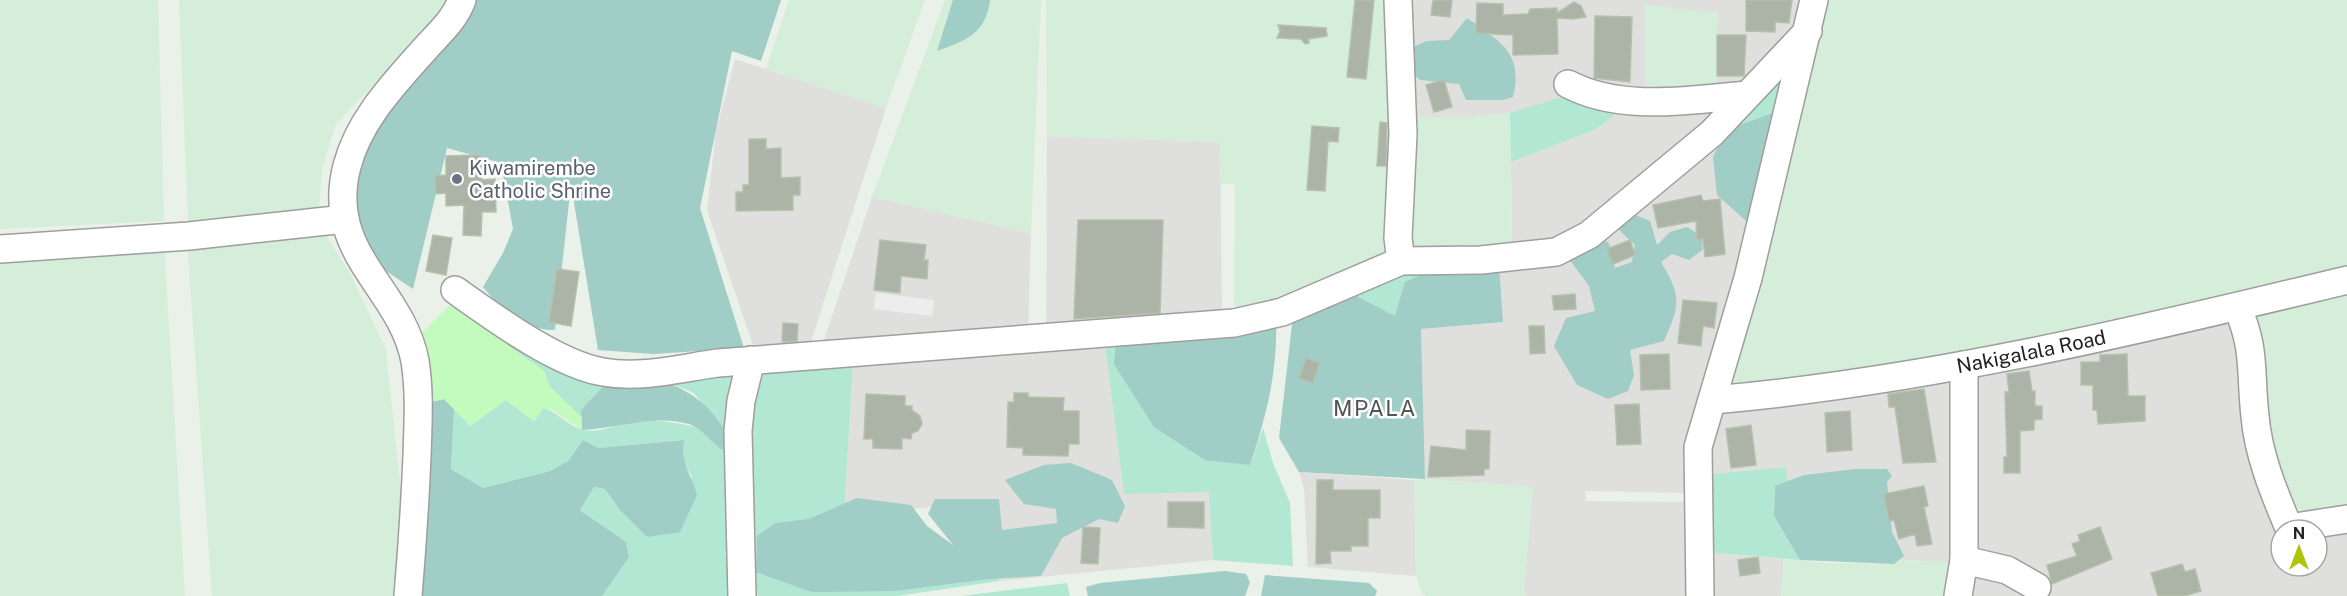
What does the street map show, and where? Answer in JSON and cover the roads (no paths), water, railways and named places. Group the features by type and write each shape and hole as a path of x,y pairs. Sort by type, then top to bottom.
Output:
{"street":[{"path":"408,596 418,431 418,383 415,361 407,332 365,269 345,219 342,194 347,166 360,133 377,105 451,22 462,0"},
{"path":"1398,0 1403,134 1398,238 1401,261"},
{"path":"1700,596 1698,447 1748,278 1814,0"},
{"path":"455,290 513,330 579,365 602,372 648,372 751,360 1234,323 1282,312 1401,261 1481,260 1556,252 1589,234 1712,133 1808,31"},
{"path":"1568,84 1590,96 1658,102 1747,95"},
{"path":"0,249 189,236 345,219"},
{"name":"Nakigalala Road","path":"1713,400 1863,384 2079,344 2347,280"},
{"path":"2237,307 2251,342 2255,418 2274,493 2289,528 2347,519"},
{"path":"742,596 738,431 741,401 751,360"},
{"path":"1958,596 1964,560 1964,365"},
{"path":"1964,560 2007,570 2037,587"}],"place":[{"name":"Kiwamirembe Catholic Shrine","path":"457,179"}],"district":[{"name":"MPALA","path":"1375,408"}]}
